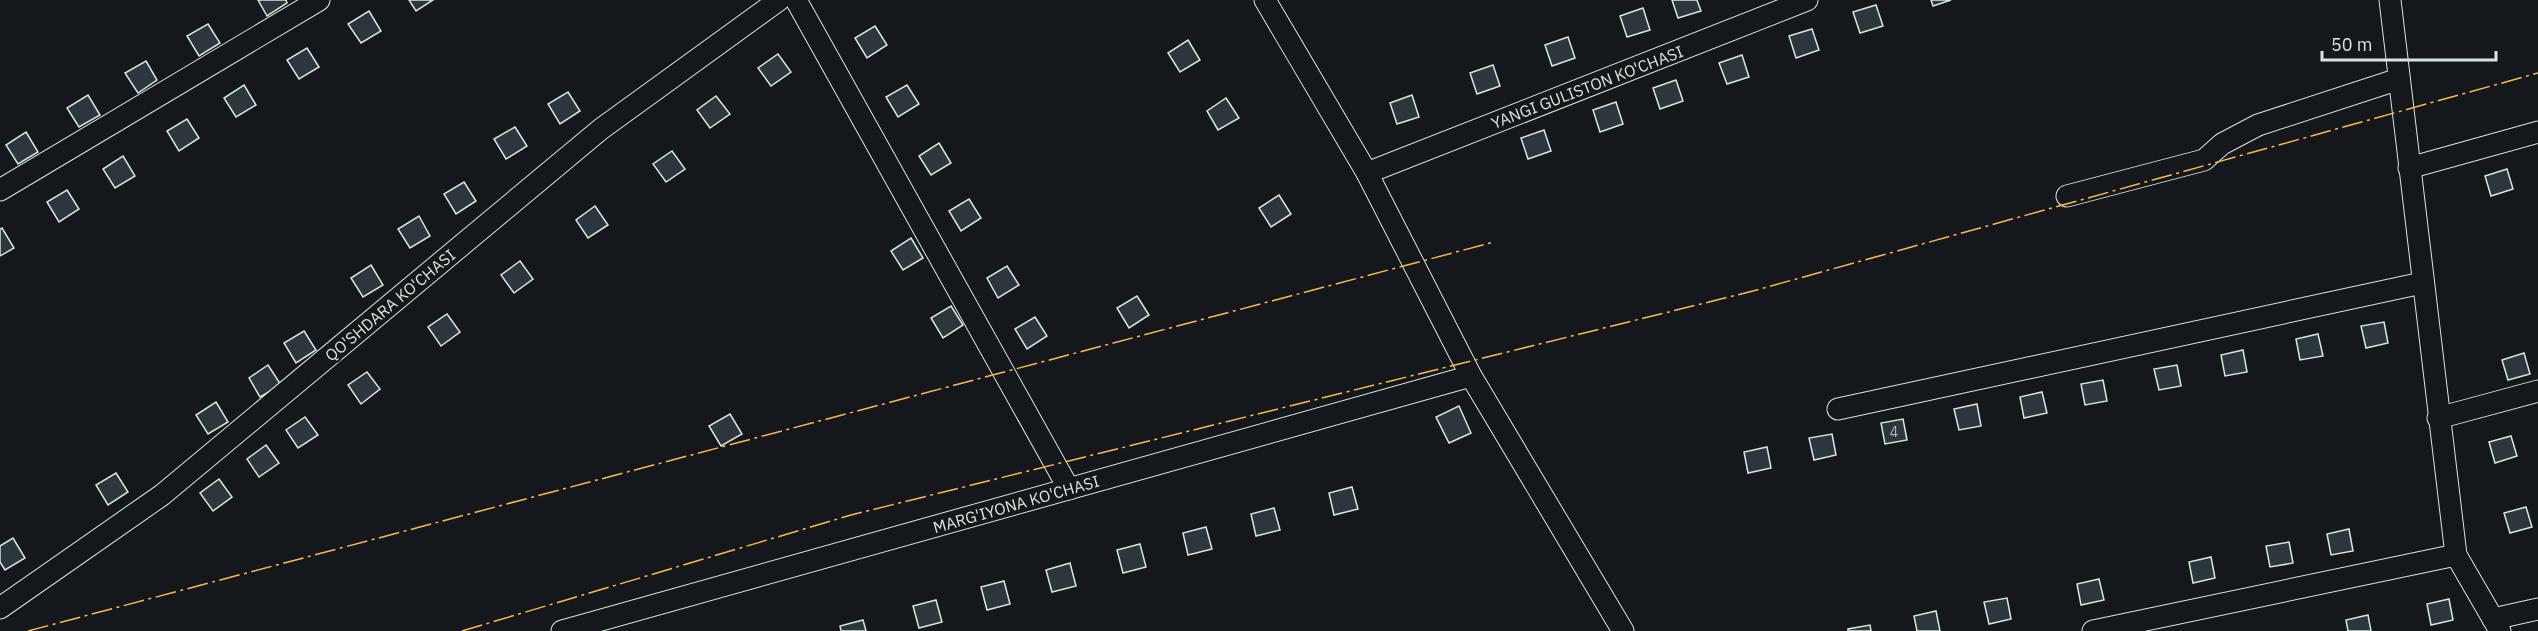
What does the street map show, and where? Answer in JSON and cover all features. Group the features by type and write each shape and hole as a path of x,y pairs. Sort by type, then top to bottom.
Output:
{"street":[{"path":"0,190 319,0"},
{"name":"QO'SHDARA KO'CHASI","path":"0,608 162,495 600,129 779,0"},
{"path":"796,0 1069,489"},
{"path":"1265,0 1367,173 1471,376 1623,631"},
{"name":"YANGI GULISTON KO'CHASI","path":"1367,173 1807,0"},
{"path":"2390,0 2456,555 2497,625 2538,609"},
{"path":"2067,196 2204,160 2222,144 2258,125 2399,78"},
{"path":"2409,168 2538,132"},
{"path":"1838,409 2422,284"},
{"name":"MARG'IYONA KO'CHASI","path":"562,631 1471,376"},
{"path":"2438,418 2538,391"},
{"path":"2093,631 2456,555"}],"building":[{"path":"258,0 286,0 287,3 267,16"},
{"path":"409,0 433,0 416,11"},
{"path":"1672,0 1697,0 1701,11 1678,18"},
{"path":"1931,0 1951,0 1933,6"},
{"path":"1876,5 1883,26 1860,33 1853,12"},
{"path":"1643,8 1650,30 1627,37 1620,16"},
{"path":"369,11 381,31 361,43 348,24"},
{"path":"208,24 220,43 199,56 187,36"},
{"path":"875,26 887,45 867,58 855,38"},
{"path":"1812,29 1819,50 1796,58 1789,36"},
{"path":"1568,37 1575,58 1552,66 1545,45"},
{"path":"1188,40 1200,60 1180,72 1168,53"},
{"path":"307,48 319,67 299,79 287,60"},
{"path":"778,54 791,72 771,86 758,68"},
{"path":"1742,55 1749,77 1727,84 1719,63"},
{"path":"146,61 157,80 138,93 125,73"},
{"path":"1493,65 1500,86 1477,94 1470,73"},
{"path":"1676,80 1683,101 1660,109 1653,88"},
{"path":"244,85 256,105 236,117 224,98"},
{"path":"907,85 919,104 898,117 886,97"},
{"path":"568,92 580,111 560,124 548,104"},
{"path":"88,95 100,115 79,127 67,108"},
{"path":"1412,95 1419,117 1397,124 1390,103"},
{"path":"716,96 730,114 710,128 697,110"},
{"path":"1226,98 1239,118 1218,130 1207,111"},
{"path":"1616,102 1623,124 1600,132 1593,110"},
{"path":"187,119 199,138 179,151 167,131"},
{"path":"515,127 527,146 506,159 494,139"},
{"path":"1544,130 1551,151 1528,159 1521,138"},
{"path":"26,132 38,152 18,164 6,145"},
{"path":"939,143 951,163 931,175 919,156"},
{"path":"672,151 685,169 666,182 653,164"},
{"path":"123,156 135,176 115,188 103,169"},
{"path":"2507,169 2513,189 2491,196 2485,176"},
{"path":"464,182 476,201 456,214 444,194"},
{"path":"67,190 79,209 59,222 47,202"},
{"path":"1279,195 1291,214 1271,227 1259,208"},
{"path":"969,199 981,218 961,231 949,211"},
{"path":"595,206 608,225 588,238 576,220"},
{"path":"419,216 430,236 410,248 398,229"},
{"path":"2,228 14,248 0,256 0,229"},
{"path":"911,238 923,258 903,270 891,251"},
{"path":"520,261 533,279 514,293 501,275"},
{"path":"371,265 383,285 363,297 351,278"},
{"path":"1007,266 1019,285 998,298 987,278"},
{"path":"1137,296 1149,315 1129,328 1117,308"},
{"path":"951,306 963,325 943,338 931,318"},
{"path":"447,314 460,332 441,346 428,327"},
{"path":"1035,317 1047,336 1027,349 1015,329"},
{"path":"2384,322 2388,343 2366,348 2361,326"},
{"path":"304,331 316,350 296,363 284,343"},
{"path":"2318,334 2323,356 2300,360 2296,339"},
{"path":"2243,350 2247,372 2225,376 2221,355"},
{"path":"2524,353 2530,374 2508,380 2502,360"},
{"path":"268,365 281,385 260,397 249,378"},
{"path":"2177,365 2181,386 2159,390 2154,369"},
{"path":"367,372 380,389 361,404 348,385"},
{"path":"2103,380 2107,401 2085,405 2081,384"},
{"path":"2042,392 2047,413 2024,418 2020,397"},
{"path":"216,402 228,422 208,434 196,415"},
{"path":"1977,404 1981,426 1959,430 1954,409"},
{"path":"1459,406 1471,433 1449,443 1436,417"},
{"path":"730,414 742,434 721,446 709,426"},
{"path":"305,417 318,435 298,448 286,430"},
{"path":"1903,419 1907,440 1885,444 1881,423"},
{"path":"1832,434 1836,455 1814,460 1809,438"},
{"path":"2511,436 2517,456 2495,463 2489,442"},
{"path":"266,445 279,463 259,477 247,459"},
{"path":"1767,447 1771,468 1748,473 1744,452"},
{"path":"116,473 128,492 108,505 96,485"},
{"path":"219,479 232,497 213,511 200,493"},
{"path":"1352,487 1358,509 1334,515 1329,493"},
{"path":"2526,507 2532,527 2510,533 2504,513"},
{"path":"1274,508 1280,530 1256,536 1251,514"},
{"path":"1206,527 1212,549 1188,555 1183,533"},
{"path":"2349,529 2353,551 2331,555 2327,534"},
{"path":"13,538 25,558 5,570 0,562 0,546"},
{"path":"2289,542 2293,563 2270,567 2266,546"},
{"path":"1140,544 1146,567 1123,573 1117,550"},
{"path":"2211,557 2215,578 2193,583 2189,562"},
{"path":"1070,563 1076,586 1052,592 1046,570"},
{"path":"2099,579 2104,600 2081,605 2077,584"},
{"path":"1004,581 1010,604 987,610 981,587"},
{"path":"2007,598 2011,619 1989,624 1984,602"},
{"path":"2449,599 2453,620 2431,625 2427,604"},
{"path":"936,600 942,622 919,628 913,606"},
{"path":"1936,611 1940,631 1917,631 1914,616"},
{"path":"2368,615 2371,631 2348,631 2346,620"},
{"path":"863,620 866,631 841,631 840,626"},
{"path":"1870,625 1871,631 1848,631 1848,629"}],"power":[{"path":"462,631 851,515 1753,291 2538,73"},
{"path":"28,631 1494,242"}]}
